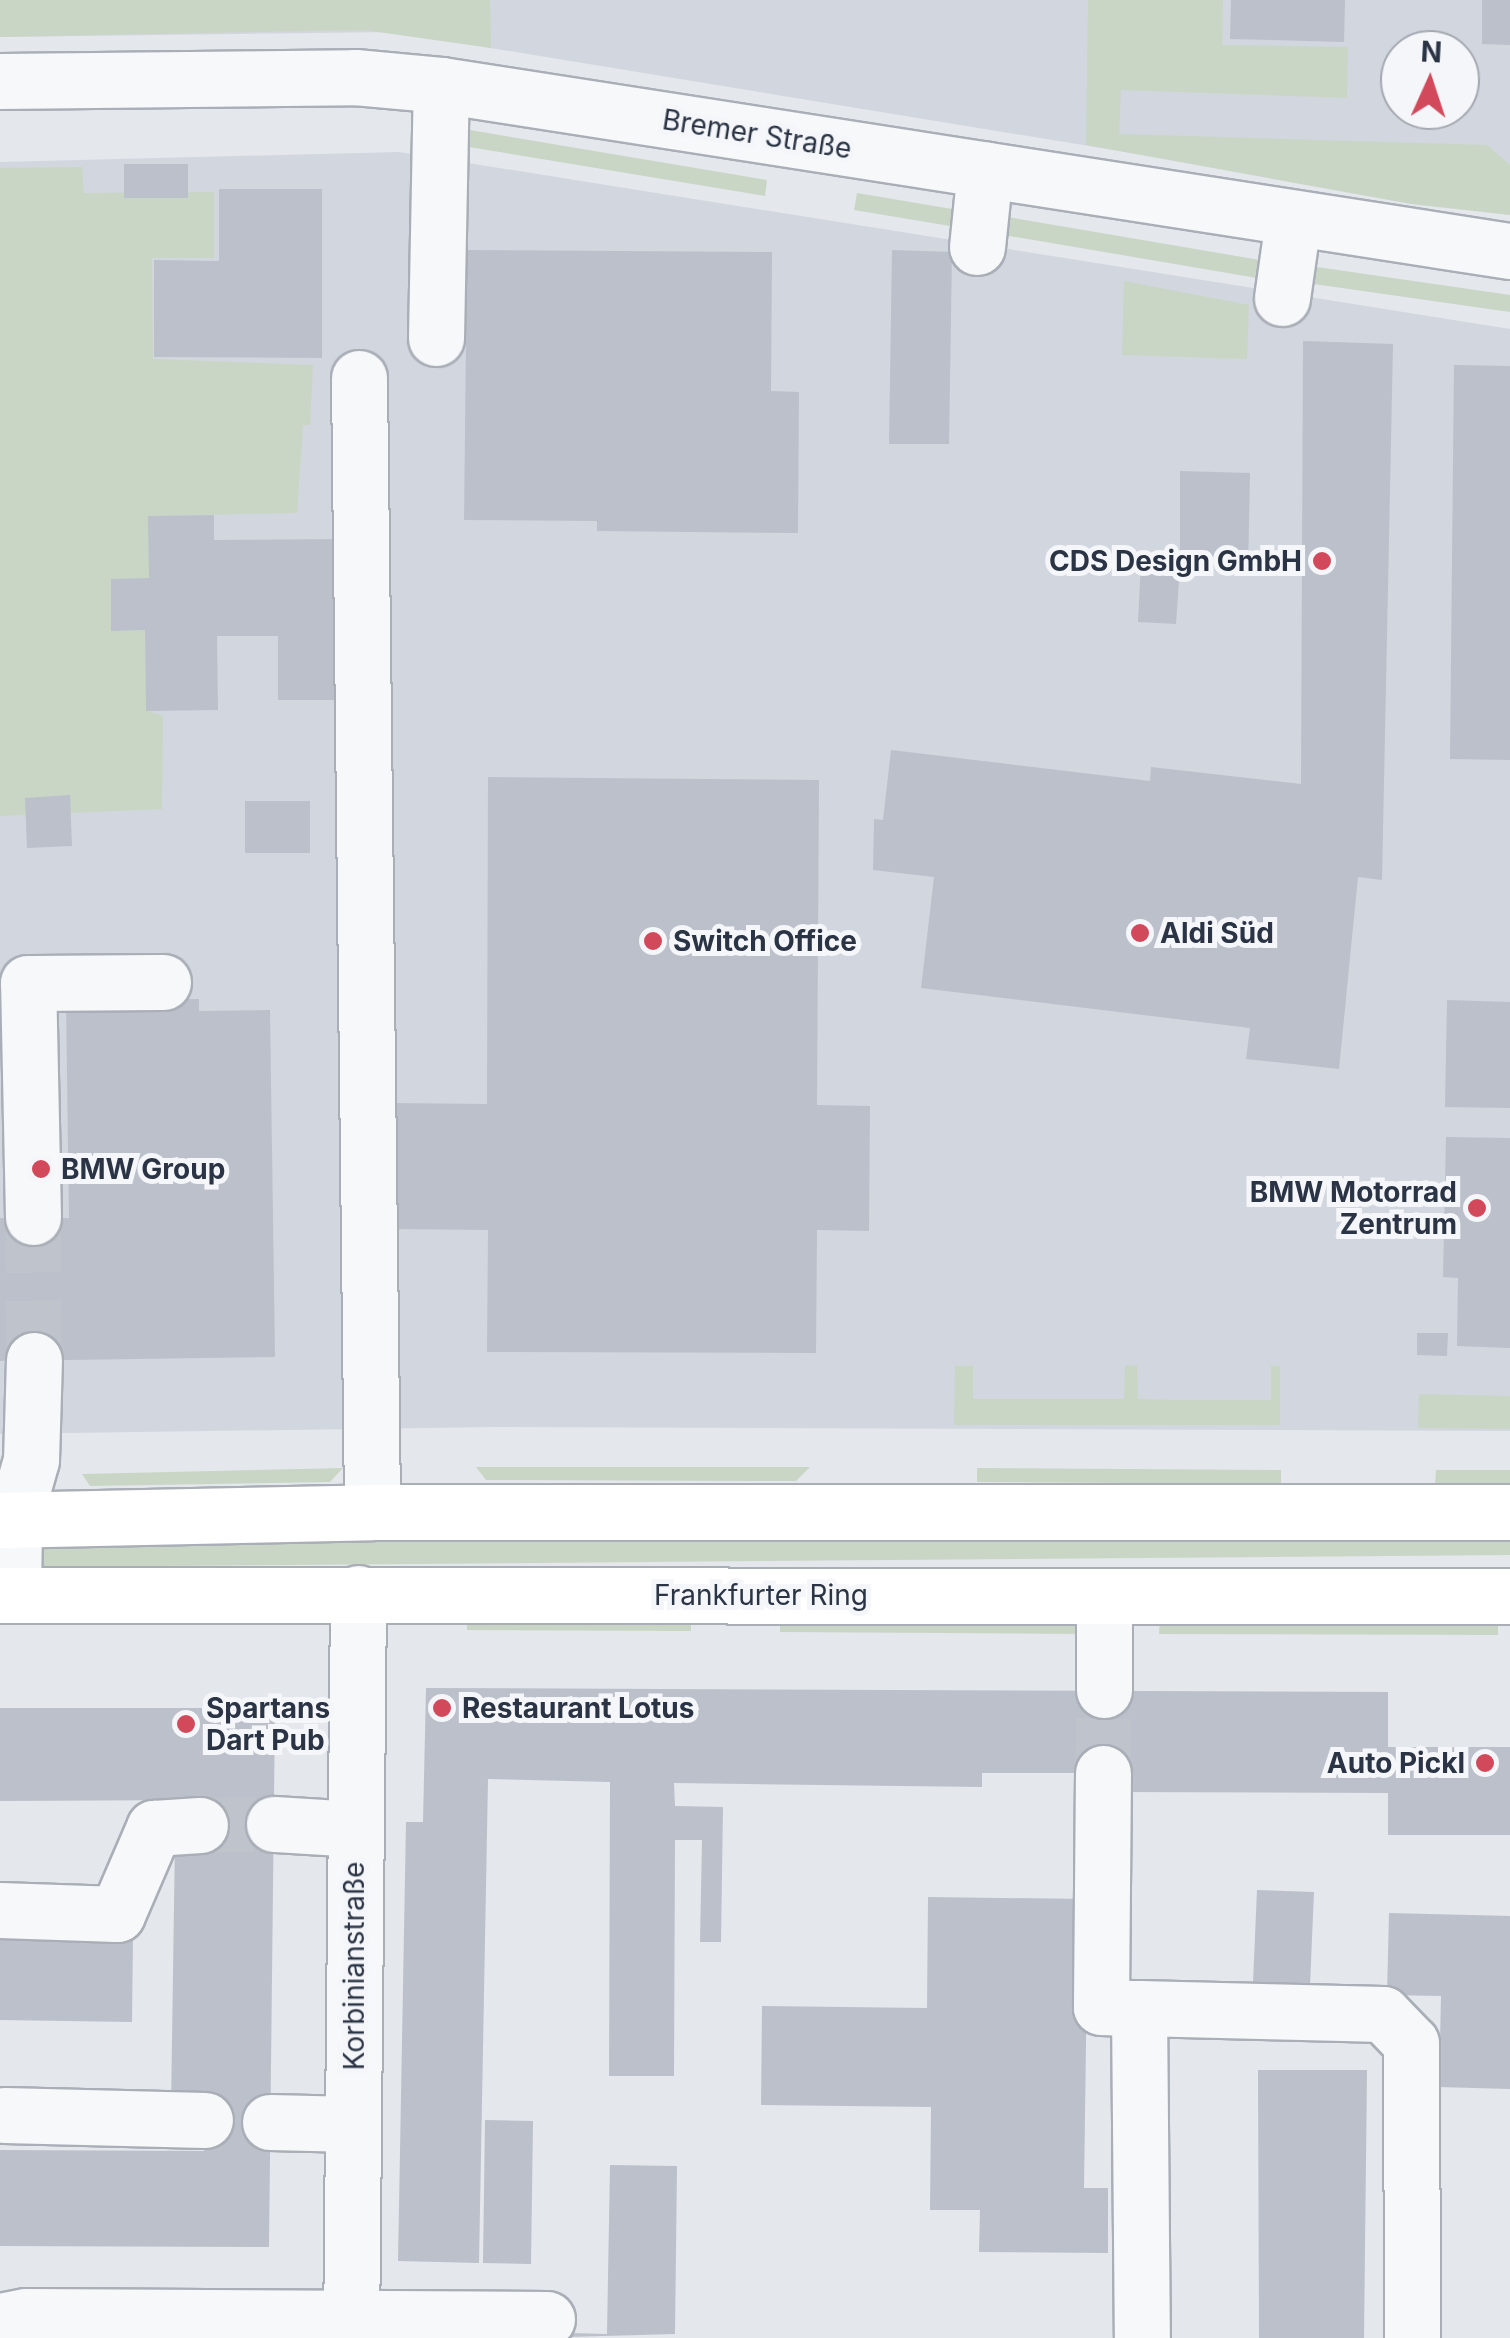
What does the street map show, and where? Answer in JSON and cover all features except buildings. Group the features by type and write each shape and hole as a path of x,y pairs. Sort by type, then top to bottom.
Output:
{"main road":[{"path":"7,1520 372,1512 1510,1512"},
{"name":"Frankfurter Ring","path":"6,1595 1510,1596"}],"street":[{"name":"Bremer Straße","path":"0,81 355,76 440,85 1293,221 1510,251"},
{"path":"436,338 440,85"},
{"path":"977,247 984,169"},
{"path":"1282,298 1293,221"},
{"path":"359,378 372,1512"},
{"path":"33,1217 28,983 163,982"},
{"name":"Frankfurter Ring","path":"6,1595 7,1520 31,1460 34,1360"},
{"name":"Korbinianstraße","path":"352,2330 358,1593"},
{"path":"1104,1596 1104,1690"},
{"path":"1104,1773 1101,2008 1383,2014 1411,2043 1412,2338"},
{"path":"274,1824 355,1829"},
{"path":"0,1910 117,1914 154,1828 200,1826"},
{"path":"1139,2008 1142,2338"},
{"path":"4,2115 204,2120"},
{"path":"270,2122 353,2124"},
{"path":"0,2321 26,2316 352,2330 527,2310"}],"shaded area":[{"path":"0,0 1510,0 1510,215 393,32 0,37"},
{"path":"399,152 1510,329 1510,1431 494,1427 0,1434 0,162"}],"green space":[{"path":"0,0 490,0 491,48 364,30 0,37"},
{"path":"1088,0 1223,0 1222,45 1348,47 1347,98 1121,90 1119,134 1487,145 1510,165 1510,215 1411,204 1086,145"},
{"path":"464,129 767,180 765,196 463,146"},
{"path":"82,167 84,193 214,192 214,258 152,258 153,359 313,365 310,425 303,425 297,513 149,516 149,578 111,579 111,631 145,630 146,710 163,716 162,809 0,816 0,168"},
{"path":"857,193 958,210 956,227 854,210"},
{"path":"1007,217 1260,260 1257,278 1004,235"},
{"path":"1317,267 1510,295 1510,312 1314,284"},
{"path":"1124,281 1249,305 1247,359 1122,355"},
{"path":"1125,1365 1137,1366 1138,1399 1176,1400 1271,1400 1271,1366 1280,1366 1280,1425 954,1425 955,1366 973,1366 973,1399 1124,1399"},
{"path":"1419,1394 1510,1396 1510,1429 1418,1428"},
{"path":"476,1467 810,1467 796,1481 486,1480"},
{"path":"343,1468 330,1482 90,1486 82,1474"},
{"path":"977,1468 1281,1470 1281,1484 977,1482"},
{"path":"1436,1470 1510,1470 1510,1484 1435,1484"},
{"path":"402,1538 1510,1541 1510,1555 42,1567 35,1559 42,1544"},
{"path":"780,1616 1072,1618 1085,1634 780,1632"},
{"path":"467,1617 691,1619 691,1631 467,1630"},
{"path":"1160,1619 1498,1621 1498,1635 1159,1634"}],"tunnel":[{"path":"33,1217 34,1360"},
{"path":"1103,1773 1104,1690"},
{"path":"200,1825 274,1824"}],"place":[{"name":"CDS Design GmbH","path":"1322,561"},
{"name":"Aldi Süd","path":"1140,933"},
{"name":"Switch Office","path":"653,941"},
{"name":"BMW Group","path":"41,1169"},
{"name":"BMW Motorrad Zentrum","path":"1477,1208"},
{"name":"Restaurant Lotus","path":"442,1708"},
{"name":"Spartans Dart Pub","path":"186,1724"},
{"name":"Auto Pickl","path":"1485,1763"}]}
